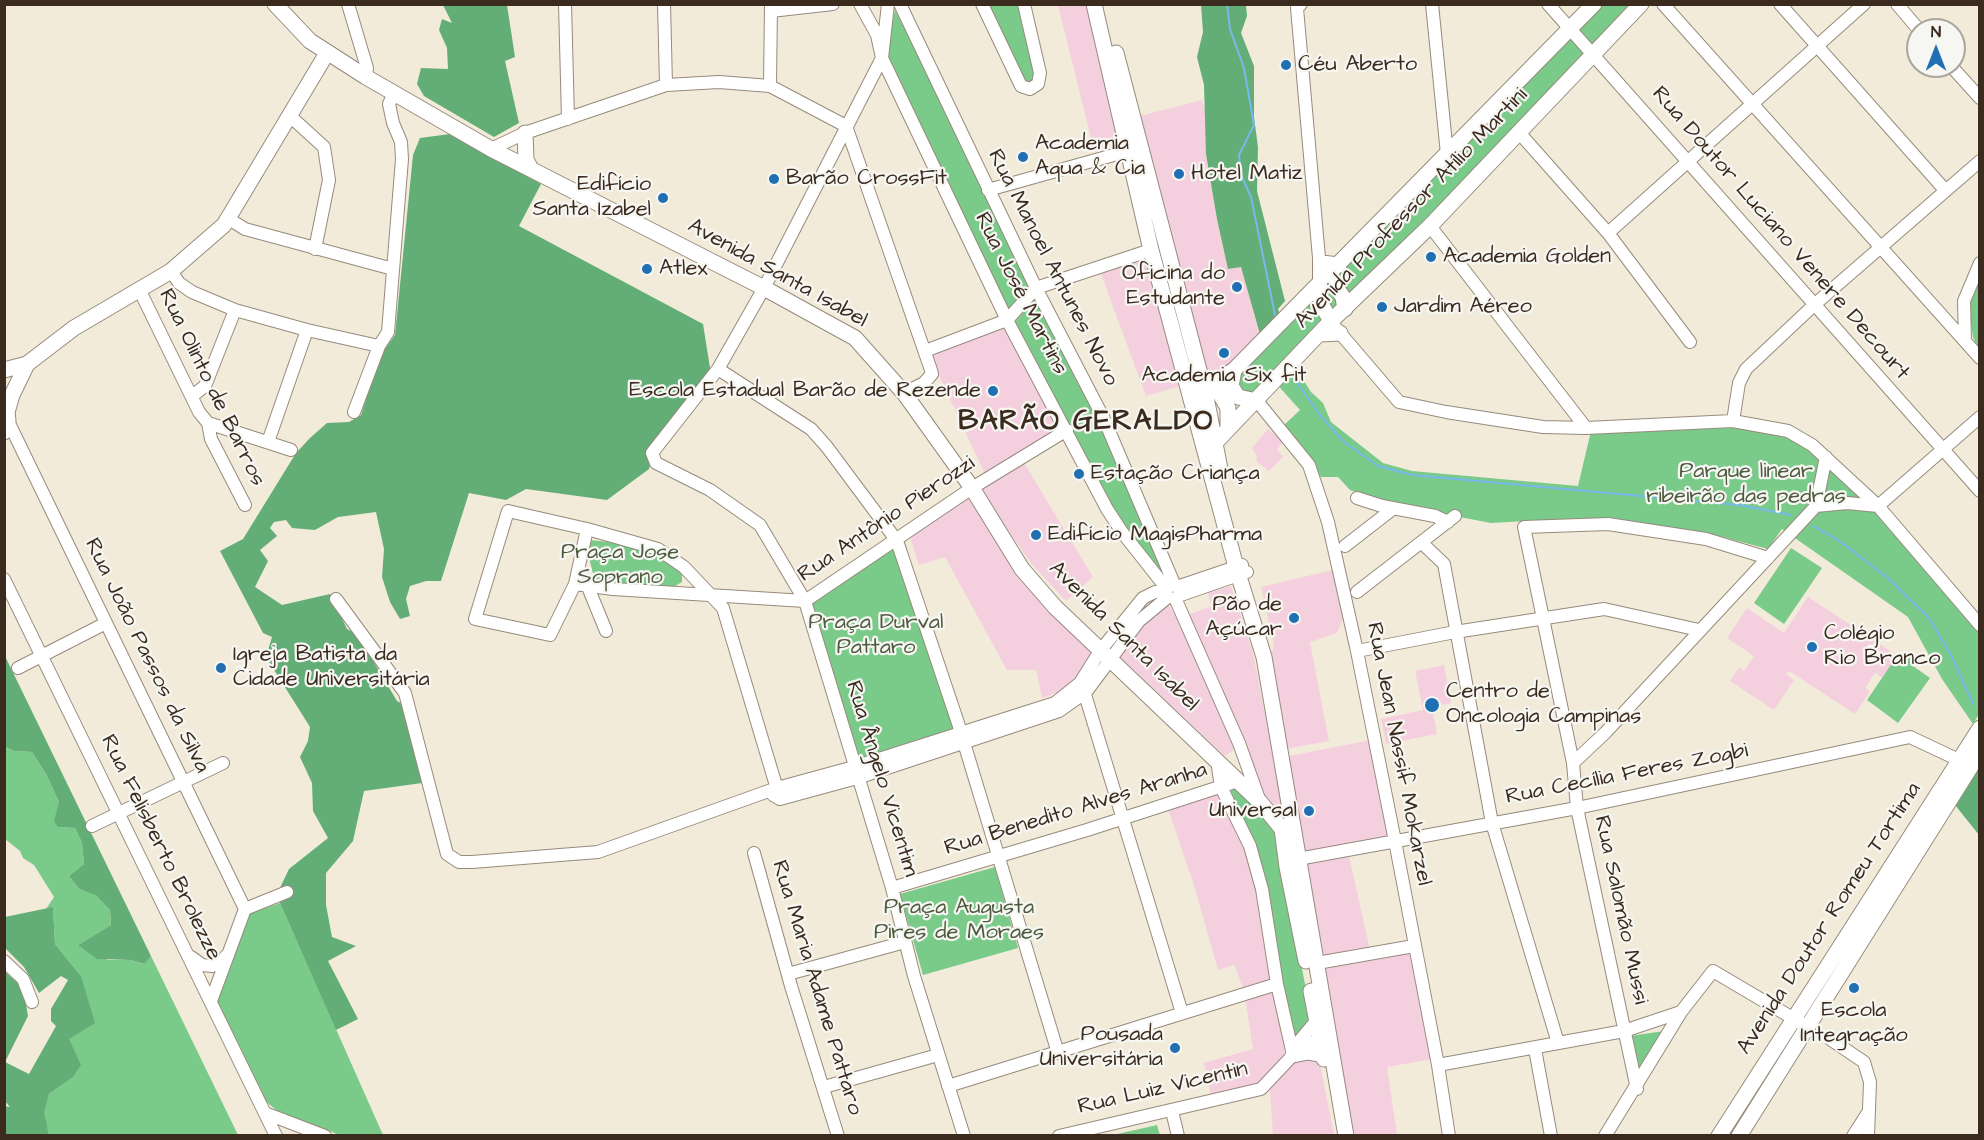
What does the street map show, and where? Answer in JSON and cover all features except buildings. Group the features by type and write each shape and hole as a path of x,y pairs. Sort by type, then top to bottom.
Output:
{"main road":[{"name":"Avenida Santa Isabel","path":"275,4 310,41 327,53 491,149 764,288 855,338 904,393 972,488 1022,568 1054,607 1260,802 1282,829 1296,852"},
{"path":"1094,4 1151,250 1202,385 1228,408 1219,434 1227,505 1241,570"},
{"path":"1103,4 1202,385 1196,416 1241,570 1267,647 1264,657 1317,963 1324,1035 1346,1136"},
{"name":"Avenida Professor Atílio Martini","path":"1202,385 1234,370 1322,270 1339,265 1594,4"},
{"name":"Avenida Professor Atílio Martini","path":"1219,434 1257,401 1320,334 1335,327 1345,309 1430,226 1641,4"},
{"path":"4,370 27,364 74,328 171,271 207,242 229,219 327,53"},
{"path":"525,133 526,160 531,169"},
{"path":"1322,270 1343,297 1345,309"},
{"path":"1322,270 1321,304 1335,327"},
{"path":"7,421 12,395 27,364"},
{"path":"1234,370 1231,386 1238,397 1257,401"},
{"path":"4,392 7,421"},
{"path":"1196,416 1219,434"},
{"name":"Avenida Doutor Romeu Tortima","path":"1719,1136 1792,1018 1980,728"},
{"name":"Avenida Doutor Romeu Tortima","path":"1739,1136 1956,786 1980,752"},
{"path":"1956,786 1966,765 1959,759"},
{"path":"1288,799 1282,829 1316,1021 1324,1035 1323,1055 1337,1136"},
{"path":"1293,1055 1308,1052 1323,1055"}],"street":[{"path":"348,4 367,68 366,77"},
{"path":"565,4 568,119"},
{"path":"664,4 666,85"},
{"path":"770,86 771,8 832,4"},
{"name":"Rua José Martins","path":"860,4 877,35 882,58 1007,320 1067,429 1107,509 1122,532 1172,592 1239,744 1260,802"},
{"path":"982,4 1018,82 1024,89 1030,89 1038,84 1040,79 1024,4"},
{"path":"1301,4 1297,8 1322,270"},
{"path":"1432,4 1447,154"},
{"name":"Rua Doutor Luciano Venere Decourt","path":"1548,4 1980,491"},
{"path":"1663,4 1980,358"},
{"path":"1780,4 1945,190"},
{"path":"1608,233 1864,4"},
{"path":"1897,4 1909,18"},
{"path":"891,5 882,58 764,288 718,369 811,429 897,541 963,738 1058,1053"},
{"name":"Rua Manoel Antunes Novo","path":"891,5 1104,419 1172,592"},
{"path":"1962,78 1980,98"},
{"path":"491,149 525,133 666,85 719,82 770,86 846,126 932,374 924,383 904,393"},
{"path":"354,412 379,346 388,332 402,159 401,142 393,123 389,104 394,93"},
{"path":"291,116 324,147 329,180 315,249"},
{"path":"1523,137 1608,233 1690,342"},
{"path":"988,190 1128,151"},
{"path":"1733,421 1739,383 1746,369 1814,305 1980,161"},
{"path":"229,219 246,229 393,269"},
{"path":"1430,226 1586,428"},
{"path":"925,351 1007,320 1036,288 1151,250"},
{"path":"1965,342 1964,301 1980,263"},
{"path":"171,271 179,284 192,292 235,310 307,330 379,346"},
{"name":"Rua Olinto de Barros","path":"139,289 192,396 208,423 211,438 244,505"},
{"path":"192,396 205,386 235,310"},
{"path":"1335,327 1399,402 1446,412 1543,427 1586,428 1733,421 1788,431 1812,445 1878,506 1887,520 1980,625"},
{"path":"268,442 307,330"},
{"name":"Rua Ângelo Vicentim","path":"718,369 652,453 656,463 710,490 760,525 806,601 892,888 905,942 938,1055 964,1136"},
{"name":"Rua Jean Nassif Mokarzel","path":"1257,401 1309,465 1328,522 1357,651 1395,841 1438,1065 1449,1136"},
{"path":"1816,506 1847,503 1878,506 1980,417"},
{"name":"Rua João Passos da Silva","path":"7,421 245,909"},
{"path":"208,423 291,450"},
{"name":"Rua Antônio Pierozzi","path":"582,585 806,601 972,488 1067,429"},
{"path":"1573,763 1605,733 1698,630 1816,506 1826,457"},
{"path":"1357,498 1452,519 1357,592"},
{"path":"1345,546 1394,508"},
{"path":"587,529 582,585 550,635 475,619 508,511 587,529 658,549 684,567 723,608 775,793"},
{"name":"Rua Salomão Mussi","path":"1637,1089 1577,808 1573,763 1524,527 1618,525 1706,539 1768,558"},
{"path":"1422,543 1444,564 1492,823 1558,1043"},
{"path":"336,599 405,693 447,854 459,862 598,852 775,793 856,773 963,738 1059,711 1083,688 1143,598 1155,592 1172,592 1241,570"},
{"name":"Rua Felisberto Brolezze","path":"4,579 276,1136"},
{"path":"582,585 606,631"},
{"path":"1357,651 1542,617 1604,609 1698,630"},
{"path":"18,668 106,623"},
{"path":"1083,688 1182,1013"},
{"name":"Rua Cecília Feres Zogbi","path":"1296,852 1395,841 1577,808 1910,737 1959,759"},
{"path":"1217,760 1221,787 1250,846 1262,889 1277,984 1293,1055"},
{"path":"92,826 223,763"},
{"name":"Rua Benedito Alves Aranha","path":"892,888 1123,819 1238,781"},
{"name":"Rua Maria Adame Pattaro","path":"754,853 788,974 838,1136"},
{"path":"211,1001 245,909 287,892"},
{"path":"788,974 905,942"},
{"path":"1317,963 1414,946"},
{"path":"188,955 202,965 212,966 221,962 229,951"},
{"path":"4,961 23,979 32,1002"},
{"path":"1605,1136 1637,1089 1682,1012 1713,970 1807,1027"},
{"path":"948,1086 1277,984"},
{"path":"1438,1065 1535,1049 1624,1030 1682,1012"},
{"path":"1293,1055 1296,1045 1316,1021"},
{"name":"Rua Luiz Vicentin","path":"1059,1136 1261,1089 1293,1055 1324,1035"},
{"path":"1830,1039 1864,1062 1870,1082 1871,1107 1868,1136"},
{"path":"1535,1049 1551,1136"},
{"path":"824,1087 938,1055"},
{"path":"1853,1136 1871,1107"},
{"path":"1172,1111 1178,1136"},
{"path":"265,1113 325,1136"}],"shaded area":[{"path":"1058,5 1091,5 1122,143 1094,150"},
{"path":"1202,100 1206,112 1206,154 1229,269 1241,267 1262,343 1205,381 1140,116"},
{"path":"1148,254 1184,385 1146,396 1101,274"},
{"name":"Escola Estadual Barão de Rezende","path":"1004,326 1060,428 985,474 929,354"},
{"path":"1268,429 1283,442 1277,449 1283,457 1269,471 1256,461 1257,456 1252,448"},
{"path":"1024,463 1093,577 1066,601 1031,563 979,489"},
{"path":"971,493 1017,567 1097,650 1080,675 1064,690 1042,698 1036,670 1007,670 945,557 919,565 910,537"},
{"path":"1333,570 1344,616 1337,633 1310,642 1329,741 1284,749 1270,659 1274,645 1261,587"},
{"path":"1231,586 1253,653 1282,803 1278,816 1259,794 1188,615 1211,606 1208,593"},
{"name":"Colégio Rio Branco","path":"1808,597 1898,656 1883,678 1875,673 1865,688 1870,691 1855,714 1789,671 1786,674 1794,680 1774,710 1730,681 1739,667 1744,671 1754,656 1727,638 1747,608 1784,633"},
{"path":"1168,604 1190,641 1239,746 1225,756 1119,656 1142,624"},
{"name":"Centro de Oncologia Campinas","path":"1444,665 1451,703 1432,707 1437,734 1386,744 1381,719 1423,710 1415,671"},
{"path":"1371,740 1391,838 1301,854 1284,757"},
{"path":"1220,794 1246,848 1258,889 1286,1042 1283,1058 1261,1084 1211,1096 1204,1063 1253,1049 1244,990 1234,965 1218,970 1194,885 1168,809"},
{"path":"1349,856 1370,950 1319,961 1302,864"},
{"path":"1410,951 1432,1059 1387,1067 1397,1135 1345,1135 1321,968"},
{"path":"1319,1059 1334,1135 1273,1135 1270,1090 1275,1079 1293,1060"}],"green space":[{"path":"443,5 507,5 515,57 505,61 519,123 494,137 424,96 417,84 421,68 448,69 447,48 439,30 442,19 452,23"},
{"path":"984,5 1023,5 1039,79 1024,88"},
{"path":"1201,5 1246,5 1247,16 1241,33 1254,66 1254,117 1258,147 1257,191 1285,301 1278,309 1281,318 1261,338 1241,267 1228,269 1217,219 1206,154 1204,85 1197,57 1203,32"},
{"name":"Parque linear ribeirão das pedras","path":"1595,5 1639,5 1468,179 1417,227 1293,364 1311,392 1323,403 1331,422 1383,463 1412,471 1578,486 1591,431 1731,428 1776,430 1798,439 1873,507 1882,521 1979,629 1979,714 1973,724 1942,679 1908,617 1782,529 1768,549 1715,535 1606,521 1562,519 1491,523 1386,503 1350,490 1338,477 1321,477 1283,426 1300,410 1273,380 1255,398 1240,395 1237,370"},
{"path":"895,10 1036,288 1009,316 884,58"},
{"path":"450,134 541,184 519,226 703,324 711,374 656,443 649,469 607,500 526,489 506,500 469,493 441,581 426,581 410,586 406,599 410,616 400,619 390,602 382,577 384,549 376,512 338,517 315,530 292,528 286,520 274,522 270,528 277,536 260,550 268,561 255,587 282,605 330,594 347,629 357,634 397,701 403,704 422,783 364,791 353,841 326,873 326,905 332,937 356,946 328,961 358,1019 336,1030 280,903 278,892 289,869 328,838 313,811 312,783 300,757 308,741 310,727 266,657 272,637 263,633 220,551 243,539 296,453 310,438 327,423 349,422 361,415 379,357 395,335 413,155 420,138"},
{"path":"1979,272 1979,351 1973,337 1969,310"},
{"path":"1037,297 1083,387 1171,581 1166,583 1124,527 1014,323"},
{"name":"Praça Durval Pattaro","path":"904,539 957,729 857,762 810,602"},
{"name":"Praça Jose Soprano","path":"589,540 621,543 658,552 682,571 682,582 670,589 596,586 587,549"},
{"path":"1791,548 1822,568 1784,624 1754,603"},
{"path":"1899,653 1905,657 1908,653 1917,660 1913,666 1930,678 1898,723 1867,700"},
{"path":"4,654 151,956 144,964 131,960 97,959 78,945 111,925 110,910 96,895 79,889 69,876 84,864 82,843 75,828 58,827 54,821 59,802 46,774 32,752 14,751 5,747"},
{"path":"4,747 14,751 32,752 46,774 59,802 58,827 75,828 82,843 84,864 69,876 79,889 96,894 110,910 111,925 78,945 108,960 131,960 143,964 151,956 238,1135 49,1135 43,1112 49,1094 72,1078 69,1039 81,976 55,944 53,908 46,909 54,897 34,865 23,858 20,851 5,839"},
{"path":"1979,764 1979,835 1955,805"},
{"path":"1233,786 1269,820 1277,837 1312,1021 1297,1037 1292,1030 1274,937 1246,830 1231,791"},
{"name":"Praça Augusta Pires de Moraes","path":"995,867 1018,948 923,975 900,894"},
{"path":"280,903 383,1135 340,1135 280,1113 264,1100 216,1001 248,914"},
{"path":"53,907 55,944 81,976 95,1023 69,1039 81,1065 72,1078 49,1094 44,1112 49,1135 5,1135 5,1106 10,1107 4,1100 4,971 23,988 28,1016 5,1062 29,1074 56,1026 51,1021 51,1009 68,980 61,976 39,993 24,967 5,948 5,917"},
{"path":"1664,1031 1641,1072 1630,1036"},
{"path":"1157,1125 1160,1135 1113,1135"}],"waterway":[{"path":"1227,4 1230,29 1244,68 1254,125 1239,155 1241,175 1251,197 1275,315"},
{"path":"1293,377 1320,415 1343,441 1378,466 1412,475 1739,505 1791,515"},
{"path":"1813,526 1838,540 1887,577 1929,618 1952,657 1973,704"}],"place":[{"name":"Céu Aberto","path":"1286,65"},
{"name":"Academia Aqua & Cia","path":"1023,157"},
{"name":"Hotel Matiz","path":"1179,174"},
{"name":"Barão CrossFit","path":"774,179"},
{"name":"Edifício Santa Izabel","path":"663,198"},
{"name":"Academia Golden","path":"1431,257"},
{"name":"Atlex","path":"647,269"},
{"name":"Oficina do Estudante","path":"1237,287"},
{"name":"Jardim Aéreo","path":"1382,307"},
{"name":"Academia Six fit","path":"1224,353"},
{"name":"Escola Estadual Barão de Rezende","path":"993,391"},
{"name":"Estação Criança","path":"1079,474"},
{"name":"Edifício MagisPharma","path":"1036,535"},
{"name":"Pão de Açúcar","path":"1294,618"},
{"name":"Colégio Rio Branco","path":"1812,647"},
{"name":"Igreja Batista da Cidade Universitária","path":"221,668"},
{"name":"Centro de Oncologia Campinas","path":"1432,705"},
{"name":"Universal","path":"1309,811"},
{"name":"Escola Integração","path":"1854,988"},
{"name":"Pousada Universitária","path":"1175,1048"}],"district":[{"name":"BARÃO GERALDO","path":"1086,423"}]}
